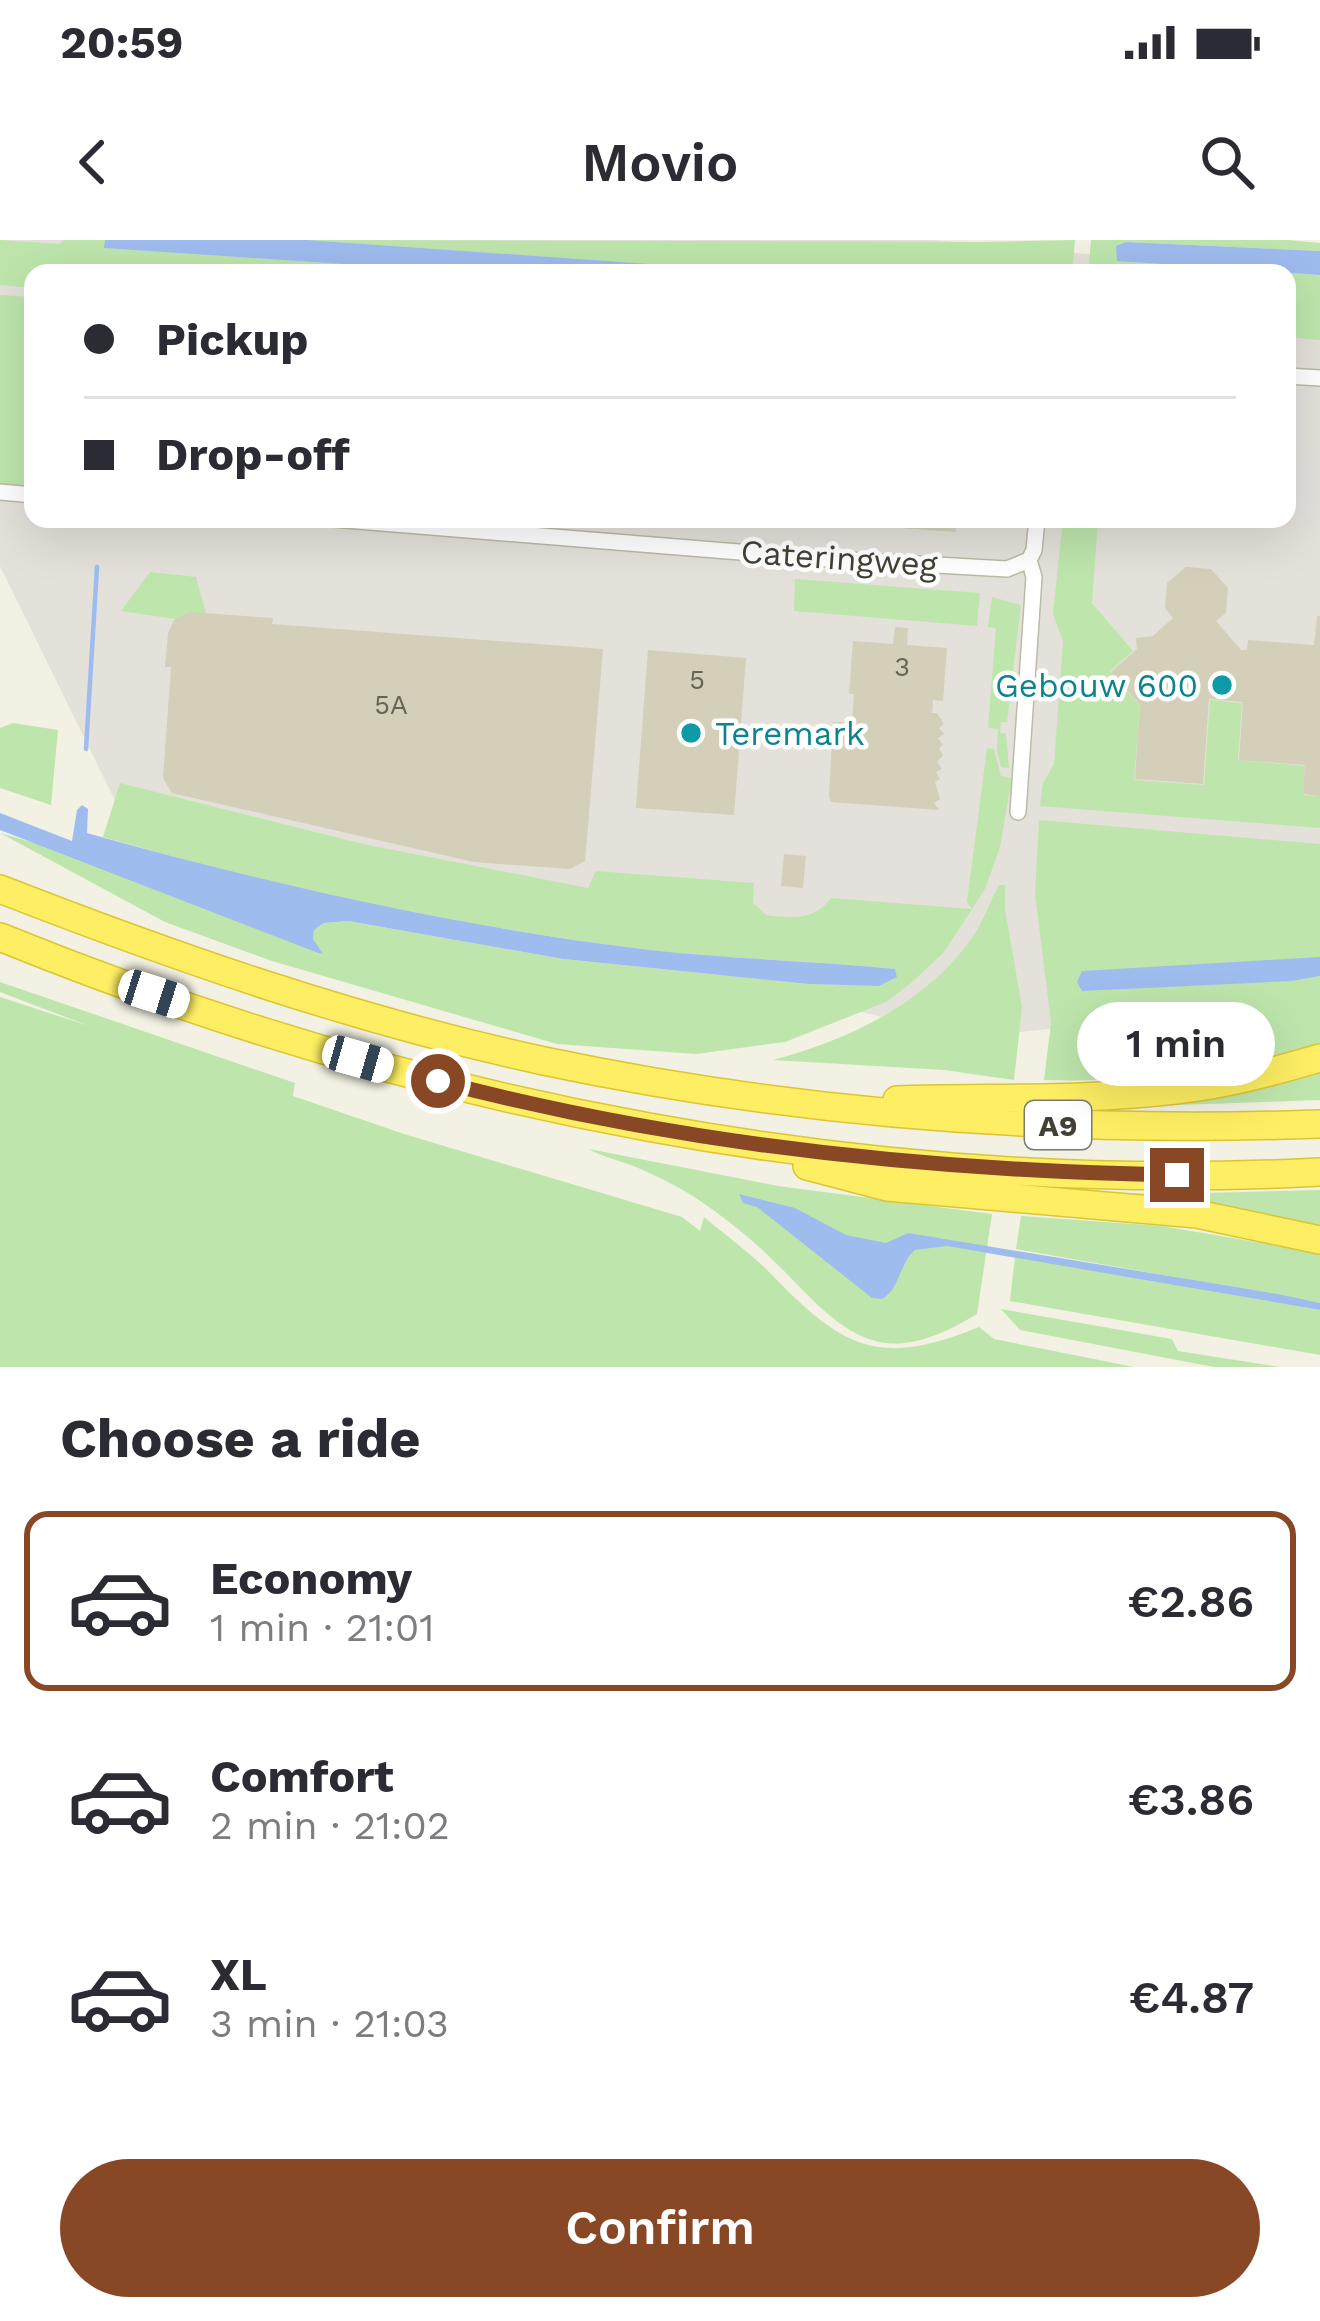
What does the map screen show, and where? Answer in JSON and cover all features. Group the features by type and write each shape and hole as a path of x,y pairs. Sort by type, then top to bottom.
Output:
{"highway":[{"name":"A9","path":"0,889 239,977 425,1032 616,1075 796,1103 1053,1125 1320,1124"},
{"name":"A9","path":"0,937 319,1048 480,1092 681,1133 887,1187 1197,1214 1320,1240"},
{"path":"796,1103 1178,1090 1320,1058"},
{"name":"A9","path":"681,1133 895,1162 982,1168 1177,1175 1320,1172"}],"street":[{"name":"Cateringweg","path":"444,528 800,557 1012,568 1029,560"},
{"path":"1018,812 1034,578 1029,560 1036,528"}],"shaded area":[{"path":"0,240 932,240 1198,264 24,264 24,528 1296,528 1296,273 1320,275 1320,999 966,1038 129,829 0,566"},
{"path":"1296,390 1304,391 1301,452 1320,455 1320,508 1315,519 1296,518"},
{"path":"810,809 967,826 963,901 808,891"}],"green space":[{"path":"0,240 60,244 64,240 105,240 105,248 342,264 24,264 24,287 0,285"},
{"path":"307,240 1075,240 1073,264 650,264"},
{"path":"1091,240 1320,243 1320,251 1126,242 1127,262 1156,264 1089,264"},
{"path":"1296,274 1320,275 1320,340 1296,338"},
{"path":"0,295 24,296 24,486 0,485"},
{"path":"1062,528 1097,528 1092,603 1133,651 1110,671 1140,706 1134,780 1204,785 1210,700 1242,703 1238,760 1305,766 1303,795 1320,796 1320,828 1040,806 1043,783 1054,764 1063,641 1053,614"},
{"path":"150,572 196,577 209,624 121,611"},
{"path":"795,579 980,593 977,626 794,611"},
{"path":"992,597 1021,605 1007,722 1001,722 1000,733 1006,734 1009,768 1001,767 998,729 988,728 996,628 988,627"},
{"path":"13,723 58,730 51,805 0,788 0,728"},
{"path":"987,748 994,749 1001,776 1012,778 1000,847 985,889 972,909 967,902"},
{"path":"120,783 363,844 588,888 596,871 754,883 753,903 766,915 810,914 831,898 972,909 944,952 886,1002 785,1042 696,1054 557,1044 272,961 165,922 0,833 48,847 321,954 314,930 324,923 348,921 563,959 809,984 878,986 897,977 895,969 649,950 511,930 238,873 103,837"},
{"path":"1039,820 1320,844 1320,1043 1183,1073 1044,1080 1051,1023 1035,894"},
{"path":"999,885 1005,885 1022,1007 1014,1080 944,1070 773,1060 858,1029 910,999 974,935"},
{"path":"0,982 295,1083 293,1096 404,1134 682,1217 700,1231 704,1217 823,1322 866,1344 916,1346 979,1327 994,1339 1134,1367 0,1367 0,997 89,1026 0,992"},
{"path":"1320,1072 1320,1100 1148,1106 1228,1095"},
{"path":"589,1149 778,1186 992,1214 977,1314 920,1340 896,1344 854,1333 703,1203 653,1174"},
{"path":"1005,1189 1164,1194 1320,1190 1320,1226 1267,1215"},
{"path":"1021,1216 1162,1226 1320,1253 1320,1303 1016,1249"},
{"path":"1015,1257 1320,1310 1320,1355 1010,1301"},
{"path":"1001,1309 1172,1339 1178,1351 1280,1367 1214,1367 1020,1330"}],"water":[{"path":"105,240 307,240 650,264 342,264 104,248"},
{"path":"1126,242 1320,251 1320,275 1296,273 1296,264 1117,261 1116,246"},
{"path":"82,805 88,809 87,833 366,902 579,941 895,969 897,977 879,986 809,984 563,959 348,921 324,923 314,930 313,939 323,954 318,953 0,830 0,813 72,841"},
{"path":"1320,957 1320,976 1292,981 1082,991 1077,982 1082,971"},
{"path":"739,1194 795,1208 846,1235 886,1243 908,1233 1278,1294 1320,1303 1320,1310 947,1246 915,1250 888,1295 872,1298 757,1207 743,1203"}],"building":[{"path":"900,528 955,528 956,532"},
{"name":"Gebouw 600","path":"1186,567 1211,569 1228,588 1226,613 1216,621 1241,650 1247,650 1248,640 1314,645 1320,616 1320,796 1303,794 1305,765 1239,760 1243,702 1209,699 1203,784 1135,779 1140,705 1111,672 1137,649 1136,638 1153,636 1173,618 1165,608 1167,583"},
{"path":"189,612 273,618 272,624 603,649 585,861 570,869 474,862 172,793 163,778 171,667 165,667 168,633 174,620"},
{"path":"895,627 908,628 907,645 947,648 943,701 933,700 932,713 944,724 939,728 944,734 938,738 943,755 937,762 942,769 936,772 940,779 935,782 940,799 934,803 939,810 831,802 829,797 833,722 852,722 853,641 893,644"},
{"name":"Teremark","path":"648,650 746,658 734,815 636,808"},
{"path":"784,854 806,856 803,888 781,886"}],"waterway":[{"path":"86,749 97,567"}],"place":[{"name":"Gebouw 600","path":"1222,685"},
{"name":"Teremark","path":"691,733"}],"route":[{"path":"438,1081 581,1114 803,1151 982,1168 1177,1175"}]}
